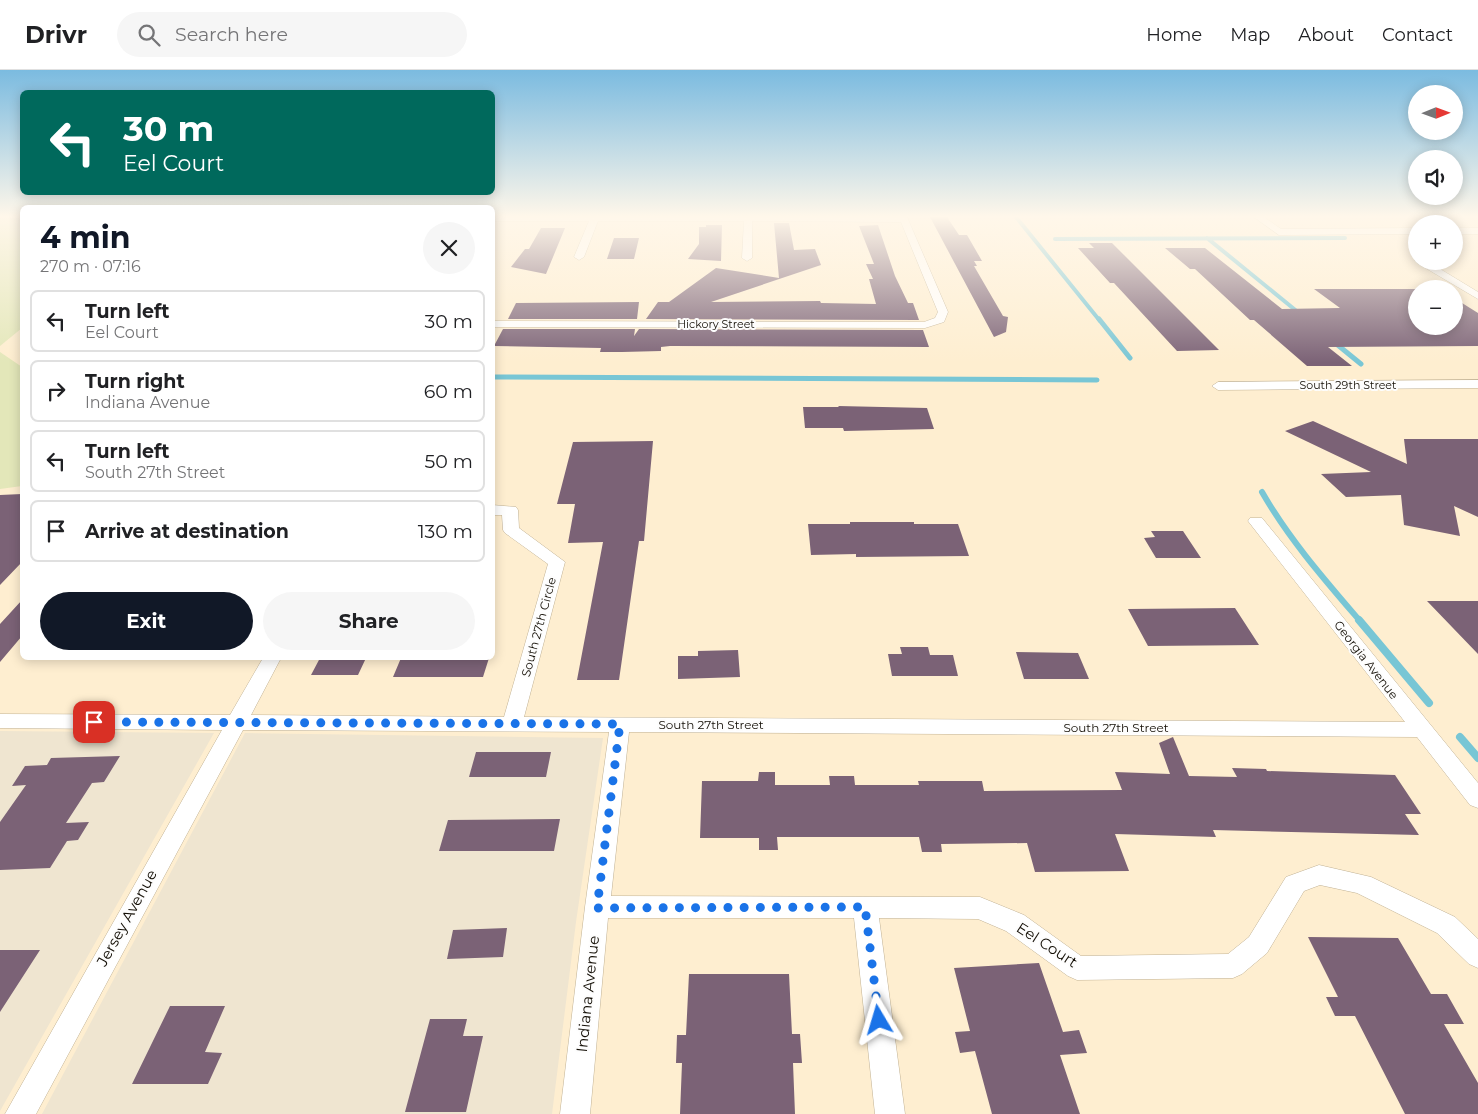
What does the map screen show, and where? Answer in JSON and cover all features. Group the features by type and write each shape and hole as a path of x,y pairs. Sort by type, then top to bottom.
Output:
{"street":[{"name":"Hickory Street","path":"495,324 924,325 940,320 943,312 923,266"},
{"path":"1434,270 1478,296"},
{"name":"South 29th Street","path":"1218,386 1478,384"},
{"name":"South 27th Circle","path":"495,510 510,510 511,530 557,562 512,724"},
{"name":"Georgia Avenue","path":"1256,521 1478,799"},
{"path":"235,723 271,660"},
{"name":"South 27th Street","path":"0,721 1422,730"},
{"name":"Jersey Avenue","path":"20,1114 235,723"},
{"name":"Indiana Avenue","path":"574,1114 620,724"},
{"name":"Eel Court","path":"597,908 980,908 1015,923 1077,968 1233,966 1258,945 1295,884 1319,875 1362,884 1446,925 1478,956"},
{"path":"865,907 890,1114"}],"shaded area":[{"path":"0,731 214,733 0,1111"},
{"path":"245,733 603,738 576,922 552,1114 42,1114"}],"green space":[{"path":"0,266 20,266 20,330 0,346"},
{"path":"0,352 20,366 20,486 0,489"}],"building":[{"path":"512,266 549,266 546,274 511,267"},
{"path":"778,266 819,266 711,302 820,301 821,303 876,304 869,279 873,279 867,266 892,266 908,303 913,303 919,320 646,319 658,302 669,302 716,268 779,278"},
{"path":"956,266 977,266 974,266 1003,316 1008,317 1006,332 994,337"},
{"path":"1094,266 1135,266 1219,350 1177,351 1114,283 1110,283"},
{"path":"1186,266 1227,266 1282,309 1340,308 1314,289 1408,289 1408,335 1463,335 1463,304 1478,313 1478,346 1328,347 1352,366 1307,366 1254,320 1250,320 1195,269 1190,269"},
{"path":"639,302 637,319 508,319 516,303"},
{"path":"503,329 635,329 634,336 639,329 923,330 929,347 670,346 661,347 661,351 600,352 601,348 495,346"},
{"path":"803,407 927,408 934,429 844,431 843,428 805,428"},
{"path":"1313,421 1407,464 1404,439 1478,439 1478,517 1454,506 1460,536 1404,525 1401,495 1346,497 1321,474 1371,472 1285,431"},
{"path":"653,441 644,541 639,541 619,680 577,680 603,542 568,543 575,504 557,504 573,442"},
{"path":"20,494 20,564 0,585 0,495"},
{"path":"850,522 958,524 969,556 856,557 856,554 811,555 808,524 850,524"},
{"path":"1151,531 1183,531 1201,558 1156,558 1144,538 1155,537"},
{"path":"1427,601 1478,601 1478,654"},
{"path":"20,602 20,638 0,662 0,624"},
{"path":"1235,608 1259,645 1148,646 1128,609"},
{"path":"900,647 928,647 930,655 953,655 958,676 892,676 888,654 902,654"},
{"path":"738,650 740,677 678,679 678,656 698,656 698,651"},
{"path":"1016,652 1078,653 1089,679 1024,679"},
{"path":"319,660 365,660 358,675 311,675"},
{"path":"400,660 488,660 483,677 393,677"},
{"path":"1173,737 1189,776 1237,777 1232,768 1395,775 1421,814 1405,814 1419,835 1213,830 1216,837 1115,834 1129,871 1035,872 1027,843 941,844 942,852 922,852 919,837 777,837 778,850 759,850 759,838 700,838 702,781 758,781 759,772 775,772 775,785 830,785 829,776 854,776 855,785 919,785 918,781 982,781 984,791 1122,790 1115,772 1170,774 1159,743"},
{"path":"476,752 551,752 546,777 469,777"},
{"path":"120,756 104,782 92,783 66,823 89,822 78,840 67,841 50,868 0,870 0,822 26,785 12,786 25,766 47,765 51,758"},
{"path":"560,819 554,851 439,851 448,820"},
{"path":"507,928 503,957 447,959 453,930"},
{"path":"1308,937 1398,938 1431,994 1447,994 1464,1024 1444,1024 1478,1083 1478,1114 1405,1114 1355,1016 1335,1016 1326,997 1338,997"},
{"path":"0,950 40,950 0,1012"},
{"path":"1039,963 1063,1032 1079,1030 1087,1053 1060,1055 1080,1114 992,1114 975,1051 960,1053 955,1032 970,1031 954,968"},
{"path":"689,974 789,974 792,1034 800,1034 802,1063 793,1063 795,1114 680,1114 682,1063 676,1063 677,1035 686,1035"},
{"path":"170,1006 225,1006 205,1052 222,1053 208,1084 132,1084"},
{"path":"430,1019 467,1019 463,1036 483,1036 466,1112 405,1112"}],"waterway":[{"path":"1055,266 1100,321"},
{"path":"1241,266 1299,313"},
{"path":"1099,319 1130,358"},
{"path":"1334,342 1361,364"},
{"path":"495,377 1097,380"},
{"path":"1262,492 1295,542 1360,621"},
{"path":"1359,620 1429,703"},
{"path":"1460,737 1478,758"}],"route":[{"path":"94,722 620,724 597,908 865,907 879,1020"}]}
